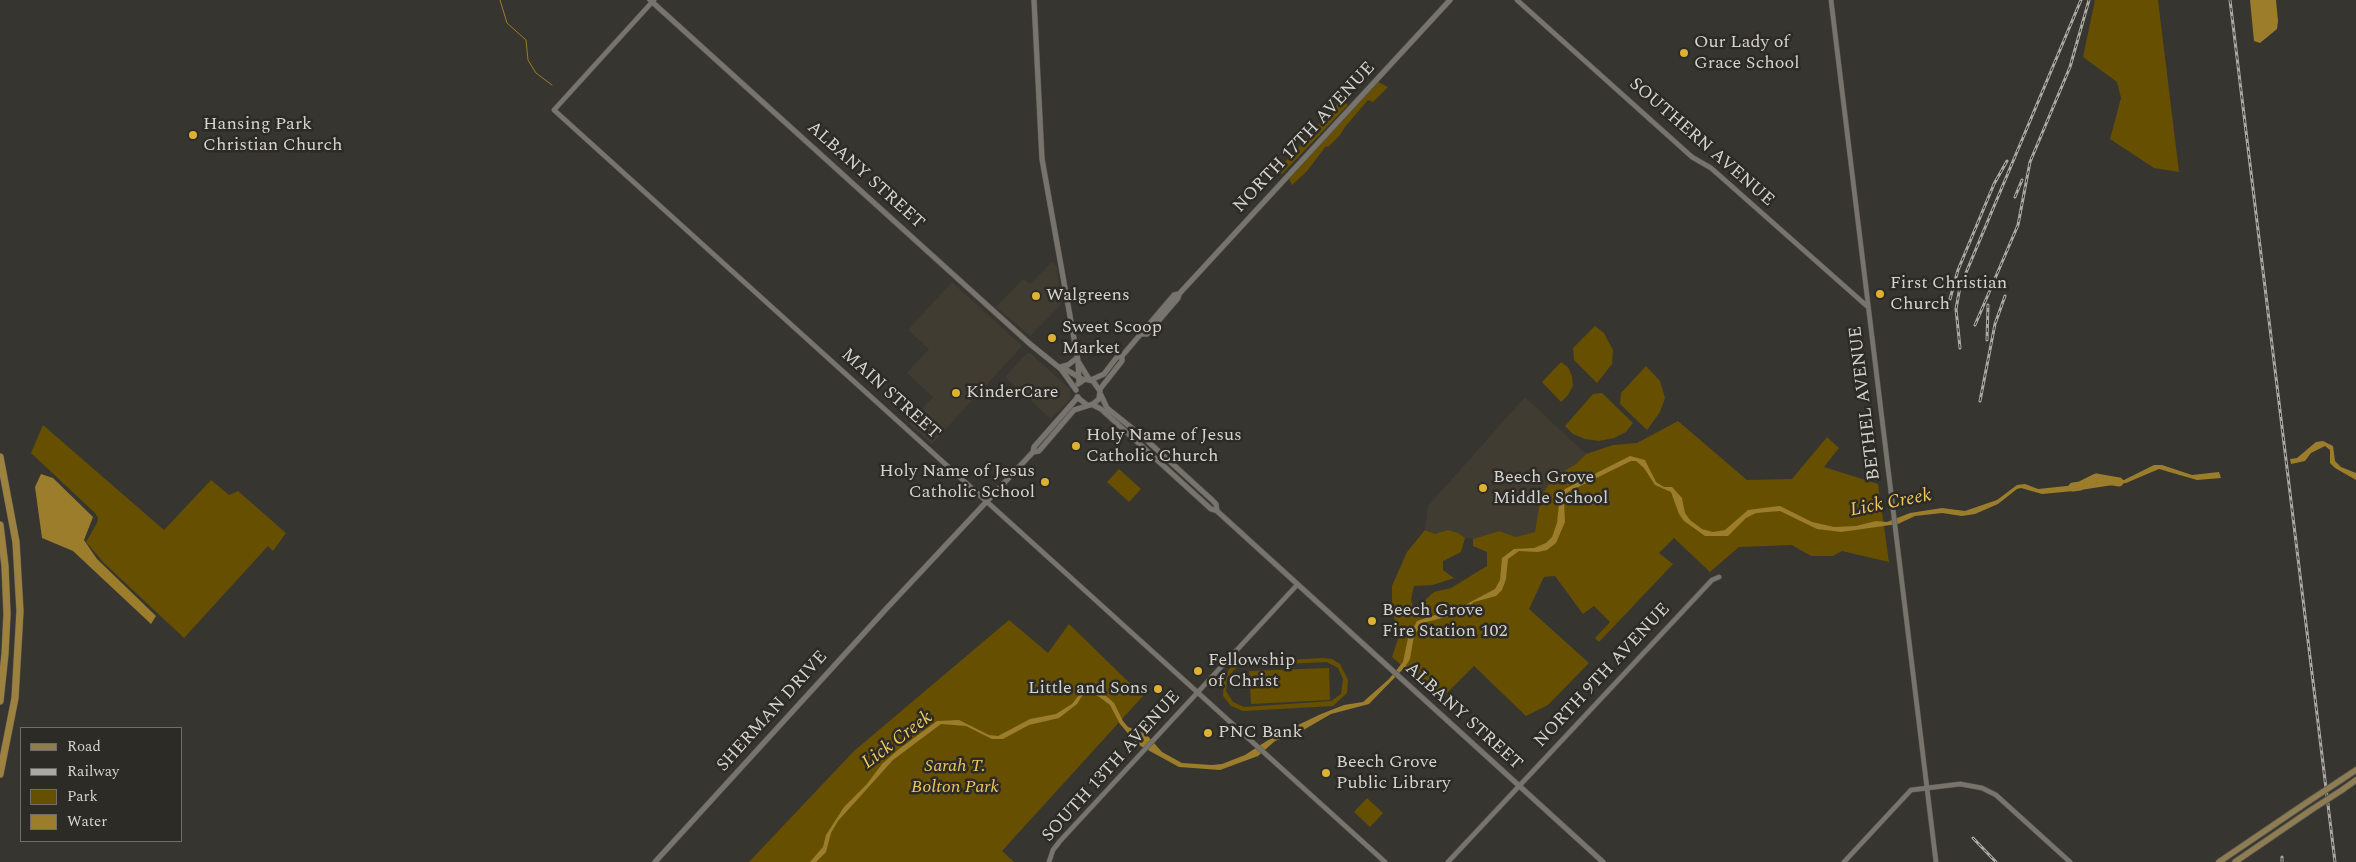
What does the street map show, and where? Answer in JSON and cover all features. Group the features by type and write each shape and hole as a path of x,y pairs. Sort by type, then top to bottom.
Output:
{"highway":[{"path":"0,457 16,542 20,618 14,698 0,774"},
{"path":"0,525 6,582 7,614 0,701"}],"main road":[{"path":"1033,452 1039,451 1072,412 1098,401 1101,395 1100,388 1084,380 1077,359 1042,158 1034,0"},
{"name":"NORTH 17TH AVENUE","path":"1100,388 1122,360 1122,356 1142,334 1147,334 1178,298 1179,294 1450,0"},
{"name":"ALBANY STREET","path":"652,1 1024,338 1060,368 1076,390"},
{"name":"NORTH 17TH AVENUE","path":"1084,380 1104,374 1117,357 1122,356"},
{"path":"1060,368 1077,359"},
{"path":"1077,359 1084,380"},
{"name":"ALBANY STREET","path":"1060,368 1084,380"},
{"path":"1084,380 1076,390 1078,397 1090,405"},
{"name":"ALBANY STREET","path":"1101,395 1108,410 1143,437 1211,499 1216,504 1217,511"},
{"path":"986,501 1033,452 1034,447 1078,397"},
{"name":"ALBANY STREET","path":"1090,405 1101,409 1210,509 1217,511 1603,862"},
{"name":"SHERMAN DRIVE","path":"656,862 986,501"},
{"path":"2219,862 2356,770"},
{"path":"2235,862 2356,780"}],"street":[{"name":"SOUTHERN AVENUE","path":"1517,0 1692,157 1711,168 1868,307"},
{"name":"BETHEL AVENUE","path":"1831,0 1936,862"},
{"name":"MAIN STREET","path":"652,1 554,110 1385,862"},
{"name":"NORTH 9TH AVENUE","path":"1448,862 1712,580 1719,577"},
{"name":"SOUTH 13TH AVENUE","path":"1049,862 1051,854 1057,845 1297,585"},
{"path":"1844,862 1910,791 1927,787 1964,784 1987,790 2003,801 2070,862"}],"shaded area":[{"path":"1052,262 1057,267 1061,305 1030,336 996,307 1023,279 1030,284"},
{"path":"952,282 1022,346 932,444 909,424 933,397 907,373 929,349 908,330"},
{"path":"1027,353 1030,353 1070,389 1071,398 1051,419 1005,377"},
{"path":"1525,397 1586,454 1576,464 1554,477 1539,505 1539,516 1535,532 1516,538 1499,531 1473,539 1465,538 1458,533 1448,530 1435,534 1425,530 1428,506"}],"green space":[{"path":"2095,0 2158,0 2179,172 2154,168 2110,139 2121,98 2117,82 2083,57"},
{"path":"1378,82 1388,87 1373,102 1368,100 1340,135 1328,147 1326,146 1307,171 1292,185 1289,179"},
{"path":"1342,99 1348,105 1282,174 1275,170 1274,168 1286,161"},
{"path":"1595,326 1604,333 1613,350 1612,364 1597,383 1574,360 1573,348"},
{"path":"1561,362 1568,367 1572,376 1573,386 1561,402 1542,382"},
{"path":"1646,366 1660,381 1665,398 1660,412 1647,430 1620,404 1621,393"},
{"path":"1602,393 1633,423 1626,432 1614,438 1599,441 1585,439 1573,434 1565,426 1593,394"},
{"path":"1678,421 1747,480 1792,479 1827,437 1839,448 1824,467 1878,484 1889,562 1842,551 1833,556 1811,556 1792,545 1739,547 1710,572 1674,538 1659,553 1673,564 1599,642 1595,638 1610,622 1594,606 1583,614 1555,576 1544,577 1529,609 1589,663 1548,705 1526,716 1474,666 1440,700 1392,657 1399,636 1392,609 1392,586 1407,552 1425,530 1435,534 1448,530 1458,533 1465,538 1461,552 1443,561 1443,570 1454,578 1433,585 1414,586 1411,600 1414,610 1434,592 1451,588 1487,566 1487,552 1473,546 1473,539 1499,531 1516,537 1535,532 1541,496 1554,477 1576,464 1586,454 1613,445 1637,443"},
{"path":"43,425 164,530 211,480 229,495 238,491 286,533 273,551 268,546 184,638 104,563 86,542 97,523 98,518 95,513 31,453"},
{"path":"1119,469 1141,489 1129,502 1107,482"},
{"name":"Sarah T. Bolton Park","path":"1009,620 1048,653 1069,624 1143,696 1002,851 1014,862 749,862 854,751"},
{"path":"1332,659 1340,664 1348,680 1347,693 1333,706 1243,711 1231,706 1223,696 1224,677 1230,668 1237,663","holes":["1327,662 1338,668 1343,679 1341,694 1331,701 1244,707 1233,702 1226,691 1227,678 1240,666"]},
{"path":"1329,668 1330,700 1251,704 1249,671"},
{"path":"1367,798 1383,813 1370,827 1354,812"}],"water":[{"path":"2250,0 2276,0 2277,29 2260,43 2254,41"},
{"path":"2323,441 2333,446 2335,461 2341,467 2356,473 2356,480 2330,463 2330,450 2325,446 2311,453 2305,461 2291,464 2290,459 2297,458 2316,442"},
{"name":"Lick Creek","path":"1630,456 1645,460 1656,482 1664,487 1672,487 1682,498 1685,513 1690,520 1702,529 1713,532 1725,530 1748,510 1780,506 1812,522 1834,527 1856,526 1876,521 1887,522 1910,513 1942,508 1965,511 1997,500 2017,485 2025,484 2038,489 2124,480 2154,465 2162,465 2192,475 2219,472 2221,478 2197,480 2159,469 2126,483 2074,491 2042,494 2021,488 1998,504 1975,514 1962,516 1942,513 1915,516 1898,524 1841,532 1817,529 1780,511 1756,513 1746,518 1728,536 1705,536 1684,521 1679,514 1671,492 1655,485 1644,468 1636,461 1631,461 1568,492 1564,500 1565,522 1556,543 1547,550 1538,552 1519,551 1508,559 1506,579 1502,590 1496,596 1474,602 1462,613 1422,623 1414,636 1410,659 1405,667 1369,704 1331,714 1300,732 1275,741 1258,756 1220,770 1179,767 1137,744 1120,724 1110,705 1090,690 1084,693 1077,704 1059,718 1029,725 1003,739 992,739 966,726 941,724 893,760 838,821 831,833 826,852 816,862 810,862 823,847 826,835 844,807 867,784 882,764 937,721 959,720 989,735 998,736 1030,719 1056,714 1072,704 1086,686 1105,695 1114,703 1128,727 1146,734 1162,752 1182,763 1212,765 1222,764 1245,755 1273,737 1321,714 1344,705 1363,702 1389,679 1403,662 1408,638 1417,621 1465,605 1495,589 1500,580 1502,558 1514,549 1534,548 1546,543 1552,537 1557,523 1560,495 1565,489"},
{"path":"41,474 53,478 93,517 84,540 97,559 156,616 151,624 73,551 42,538 35,487"}],"waterway":[{"path":"500,0 507,23 526,40 528,60 536,73 552,85"},
{"name":"Lick Creek","path":"2073,487 2080,486 2096,478 2119,482"}],"railway":[{"path":"1960,348 1956,309 1960,287 2081,0"},
{"path":"1975,325 2018,225 2030,162 2070,67 2089,0"},
{"path":"2230,0 2335,862"},
{"path":"1950,299 1958,270 1994,184 2007,161"},
{"path":"2015,197 2022,180"},
{"path":"1980,401 1995,324 2005,296"},
{"path":"1987,340 1988,305"},
{"path":"1973,838 1996,862"},
{"path":"2282,857 2282,862"}],"place":[{"name":"Our Lady of Grace School","path":"1684,53"},
{"name":"Hansing Park Christian Church","path":"193,135"},
{"name":"First Christian Church","path":"1880,294"},
{"name":"Walgreens","path":"1036,296"},
{"name":"Sweet Scoop Market","path":"1052,338"},
{"name":"KinderCare","path":"956,393"},
{"name":"Holy Name of Jesus Catholic Church","path":"1076,446"},
{"name":"Holy Name of Jesus Catholic School","path":"1045,482"},
{"name":"Beech Grove Middle School","path":"1483,488"},
{"name":"Beech Grove Fire Station 102","path":"1372,621"},
{"name":"Fellowship of Christ","path":"1198,671"},
{"name":"Little and Sons","path":"1158,689"},
{"name":"PNC Bank","path":"1208,733"},
{"name":"Beech Grove Public Library","path":"1326,773"}]}
